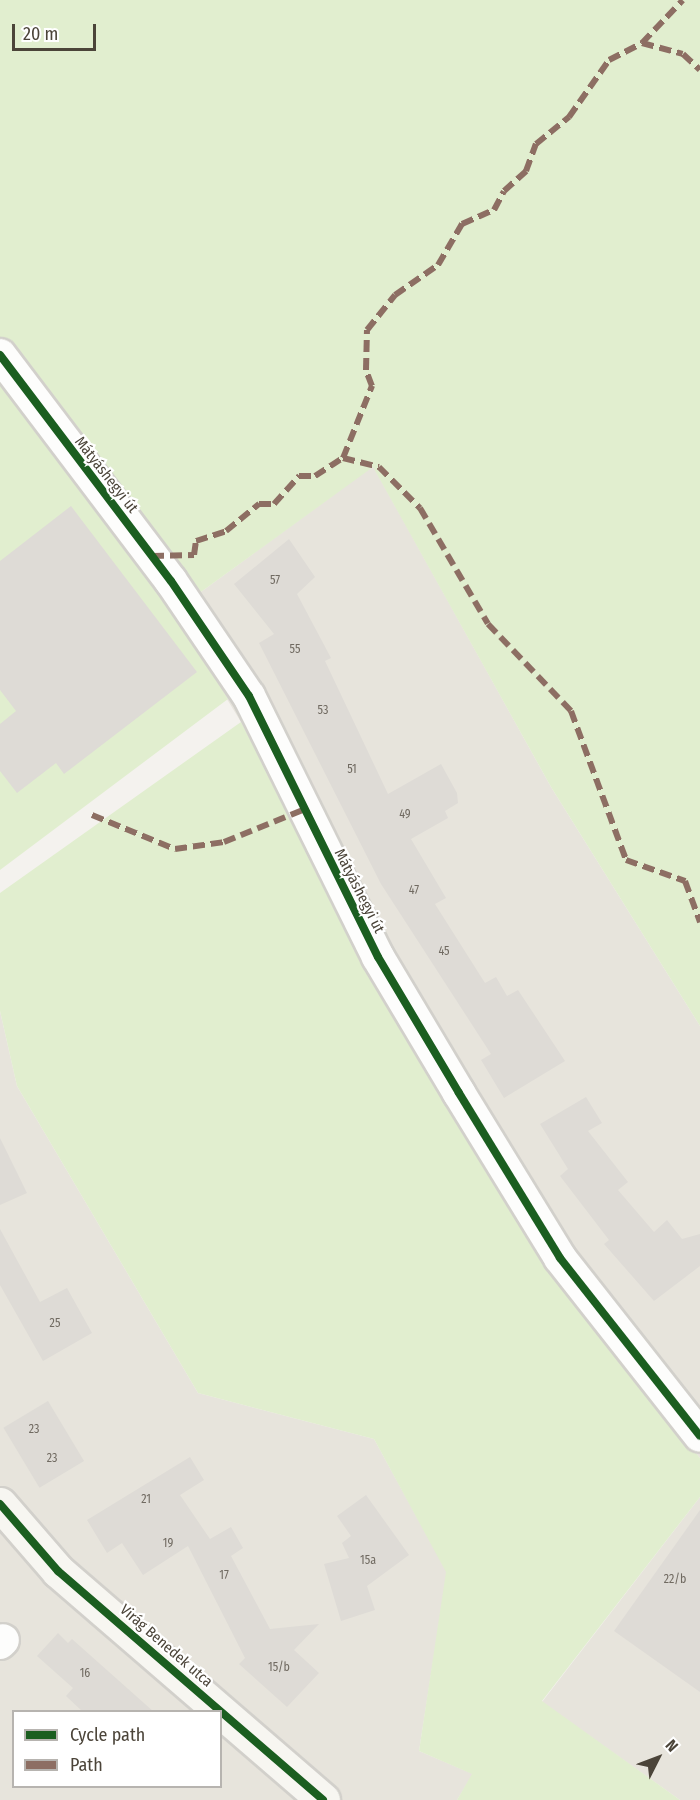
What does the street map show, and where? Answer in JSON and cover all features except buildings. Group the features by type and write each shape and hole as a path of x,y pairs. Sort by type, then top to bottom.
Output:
{"street":[{"name":"Mátyáshegyi út","path":"0,355 177,589 249,696 378,957 459,1093 560,1258 700,1436"},
{"name":"Virág Benedek utca","path":"0,1504 58,1571 219,1710"},
{"name":"Virág Benedek utca","path":"222,1713 323,1800"}],"shaded area":[{"path":"373,466 551,787 700,1026 700,1458 566,1293 412,1047 241,722 182,626 194,597"},
{"path":"0,1011 17,1086 198,1393 374,1439 447,1572 419,1751 473,1774 457,1800 0,1800"},
{"path":"700,1497 700,1800 680,1800 542,1702"}],"green space":[{"path":"0,0 700,0 700,1026 551,787 373,467 194,597 28,378 0,337"},
{"path":"0,385 182,626 228,699 0,870"},
{"path":"241,722 412,1047 566,1293 700,1458 700,1497 542,1701 680,1800 457,1800 472,1774 419,1751 446,1572 374,1439 198,1393 17,1086 0,1011 0,893"}],"marked path":[{"path":"642,43 683,0"},
{"path":"343,458 372,386 366,370 367,330 395,295 438,265 462,224 494,210 504,191 526,171 536,144 569,117 609,60 642,43 683,54 700,70"},
{"path":"152,556 194,555 196,541 226,531 259,504 274,504 299,476 315,476 343,458 379,467 420,508 488,624 571,711 626,860 685,881 700,922"},
{"path":"92,815 175,849 224,842 303,810"}],"cycle path":[{"path":"0,355 171,581 249,696 378,957 459,1093 560,1258 700,1436"},
{"path":"0,1504 58,1571 219,1710"},
{"path":"222,1713 323,1800"}]}
